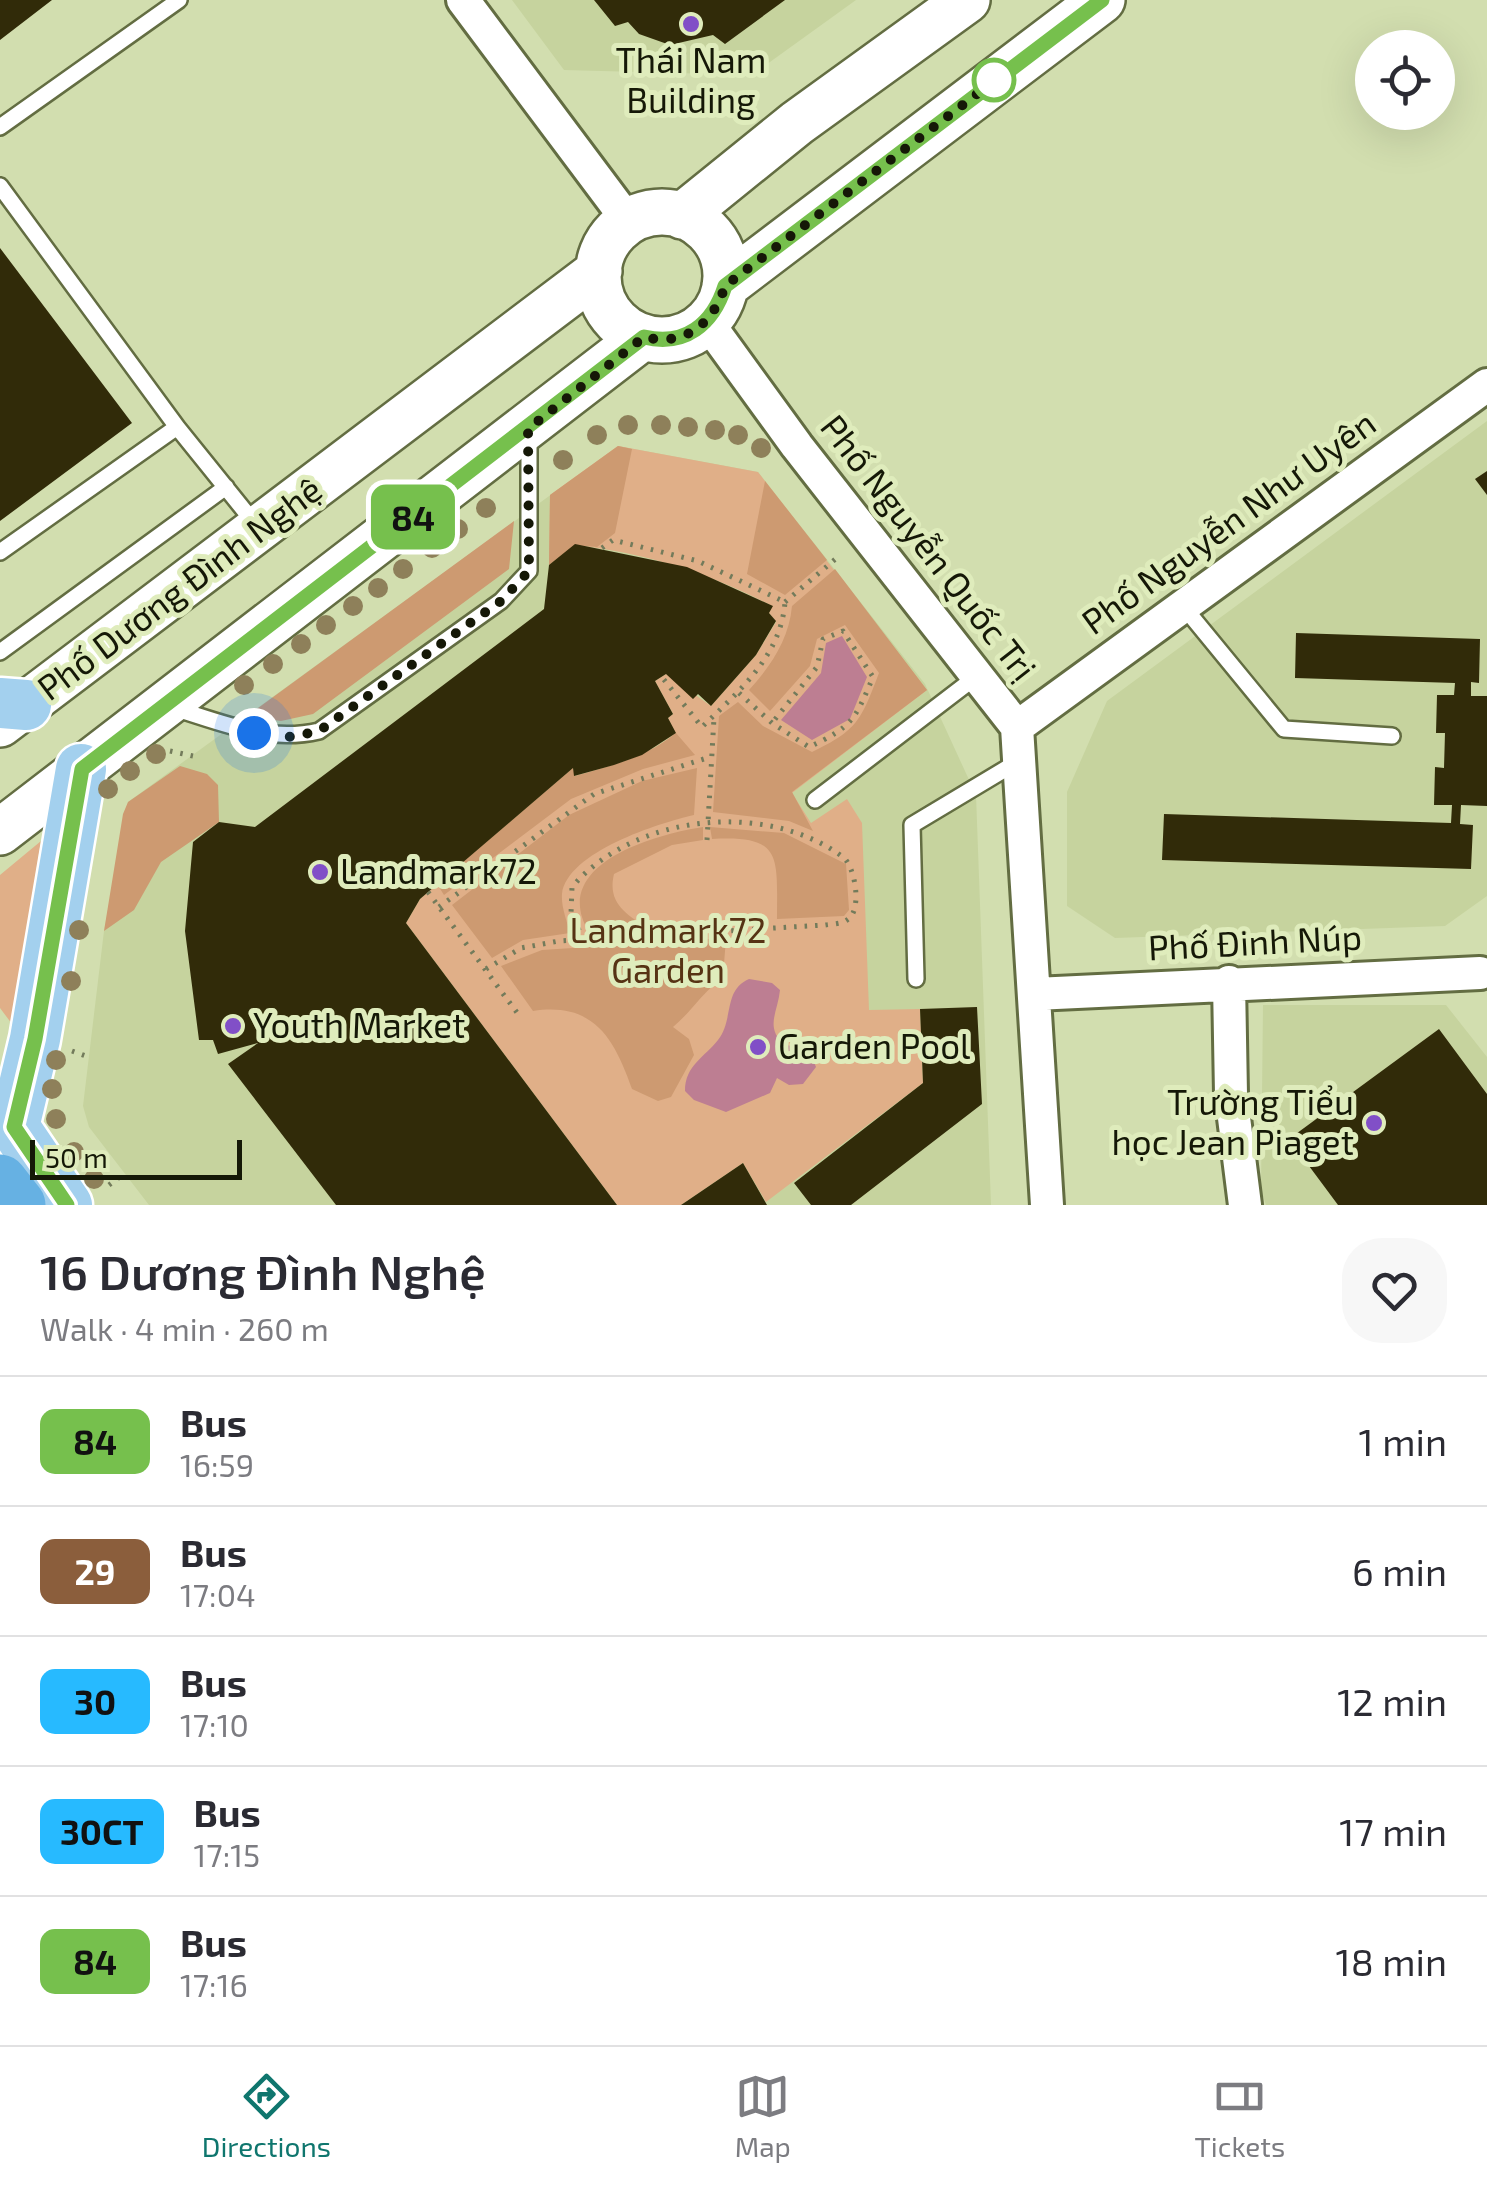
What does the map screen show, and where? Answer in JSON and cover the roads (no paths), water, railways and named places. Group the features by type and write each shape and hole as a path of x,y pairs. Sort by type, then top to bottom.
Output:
{"highway":[{"path":"0,1182 18,1205"}],"main road":[{"path":"682,216 797,123 967,0"},
{"path":"716,304 725,265 706,229 666,212 630,222 609,239 599,271 602,302 614,319 644,337 670,340 716,304 1102,0"},
{"name":"Phố Dương Đình Nghệ","path":"9,711 260,530 599,271"},
{"path":"0,832 644,337"},
{"path":"82,769 35,1039 7,1117 88,1195"}],"street":[{"path":"463,0 630,222"},
{"name":"Phố Nguyễn Quốc Trị","path":"716,304 775,417 1018,726 1048,1205"},
{"name":"Phố Nguyễn Như Uyên","path":"1018,726 1487,385"},
{"name":"Phố Đinh Núp","path":"1034,994 1229,982 1485,974"},
{"path":"1229,982 1231,1094 1245,1205"}],"lane":[{"path":"0,127 179,0"},
{"path":"0,186 177,426 260,530"},
{"path":"0,552 177,426"},
{"path":"165,705 254,733 292,737 319,731 501,601 529,571 528,429"},
{"path":"0,652 226,487"},
{"path":"1183,606 1284,729 1392,736"},
{"path":"815,800 978,676"},
{"path":"916,979 912,825 1021,760"}],"place":[{"name":"Thái Nam Building","path":"691,24"},
{"name":"Landmark72","path":"320,872"},
{"name":"Youth Market","path":"233,1026"},
{"name":"Garden Pool","path":"758,1047"},
{"name":"Trường Tiểu học Jean Piaget","path":"1374,1123"}],"park label":[{"name":"Landmark72 Garden","path":"668,951"}]}
